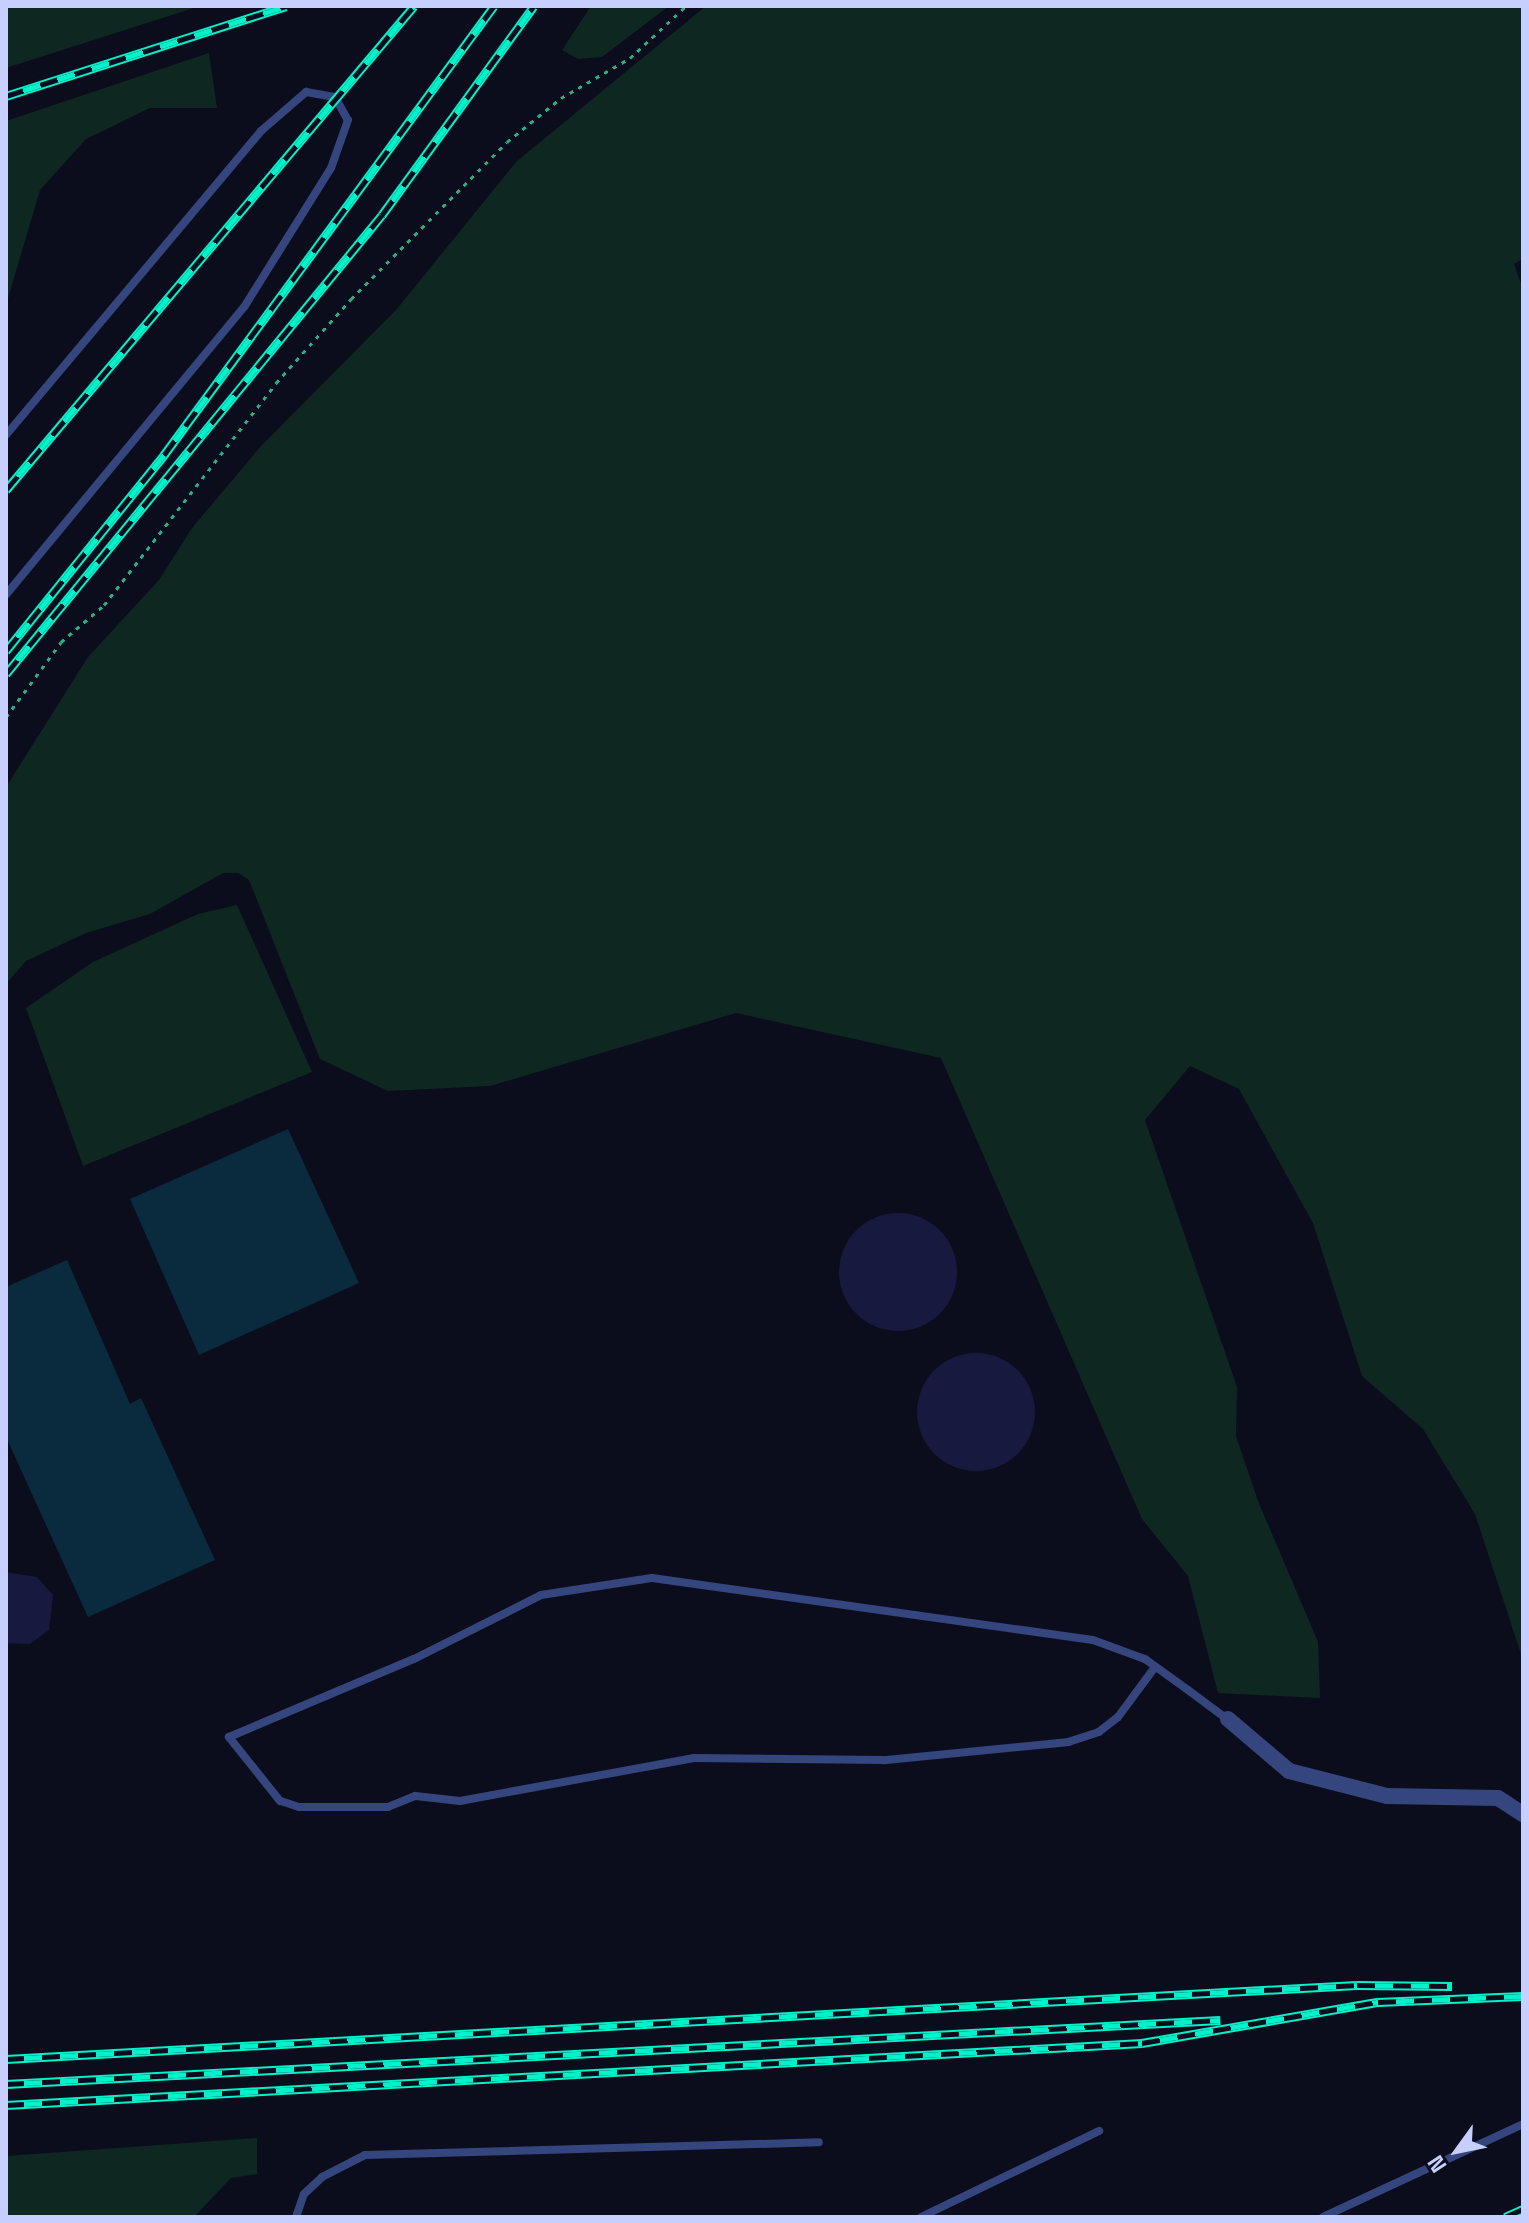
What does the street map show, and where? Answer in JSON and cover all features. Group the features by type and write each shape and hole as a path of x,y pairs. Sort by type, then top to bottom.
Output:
{"street":[{"path":"1228,1719 1289,1771 1387,1796 1498,1798 1523,1814"}],"lane":[{"path":"6,435 261,131 306,92 335,97 348,120 331,168 244,307 6,595"},
{"path":"1155,1667 1118,1717 1099,1732 1069,1742 899,1760 694,1758 460,1801 415,1796 388,1807 299,1807 280,1801 229,1737 414,1659 541,1595 652,1578 1093,1640 1155,1667 1228,1719"},
{"path":"1323,2217 1523,2124"},
{"path":"921,2217 1099,2131"},
{"path":"296,2217 304,2194 322,2177 365,2155 819,2142"}],"path":[{"path":"6,717 61,642 104,605 276,383 351,299 507,142 561,98 630,58 686,6"}],"green space":[{"path":"6,6 200,6 6,68"},
{"path":"591,6 669,6 602,57 578,59 562,50"},
{"path":"706,6 1523,6 1523,259 1514,264 1523,290 1523,1660 1475,1514 1423,1429 1362,1376 1313,1223 1239,1089 1190,1066 1145,1120 1237,1387 1236,1436 1258,1501 1318,1642 1320,1698 1218,1693 1188,1576 1142,1519 941,1058 736,1013 490,1086 388,1091 320,1059 249,880 238,873 223,873 150,914 86,933 26,961 6,984 6,787 88,657 159,580 192,528 261,446 396,310 517,161"},
{"path":"209,53 217,108 150,108 86,139 40,190 6,305 6,121"},
{"path":"237,905 312,1072 83,1166 26,1008 93,962 198,914"},
{"path":"257,2138 257,2174 231,2178 194,2217 6,2217 6,2156"}],"water":[{"path":"288,1129 359,1283 199,1355 130,1199"},
{"path":"67,1260 130,1404 141,1398 215,1560 88,1617 6,1437 6,1287"}],"building":[{"path":"898,1213 921,1217 940,1230 953,1249 957,1272 953,1295 940,1314 921,1327 898,1331 875,1327 856,1314 843,1295 839,1272 843,1249 856,1230 875,1217"},
{"path":"976,1353 999,1357 1018,1370 1031,1389 1035,1412 1031,1435 1018,1454 999,1467 976,1471 953,1467 934,1454 921,1435 917,1412 921,1389 934,1370 953,1357"},
{"path":"6,1572 37,1577 53,1595 49,1630 30,1644 6,1643"}],"railway":[{"path":"6,96 286,6"},
{"path":"6,490 414,6"},
{"path":"6,651 164,455 494,6"},
{"path":"6,674 382,215 534,6"},
{"path":"6,2059 1357,1985 1452,1986"},
{"path":"6,2105 1142,2043 1378,2002 1523,1996"},
{"path":"6,2084 1220,2020"},
{"path":"1505,2217 1523,2209"}]}
